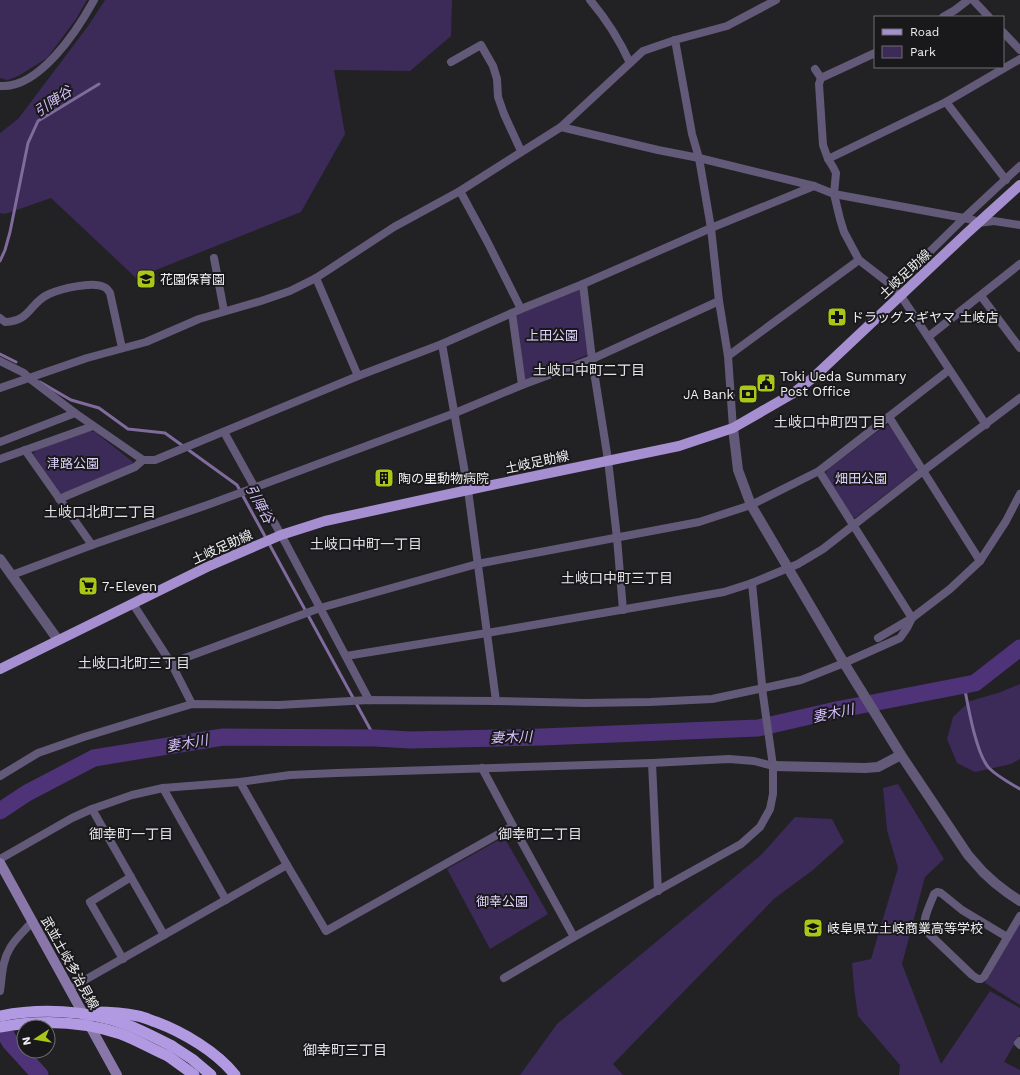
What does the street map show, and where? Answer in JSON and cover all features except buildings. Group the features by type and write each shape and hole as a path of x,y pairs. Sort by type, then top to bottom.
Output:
{"highway":[{"path":"0,1016 12,1013 40,1011 68,1012 96,1016 124,1023 172,1046 192,1058 212,1075"},
{"path":"85,1016 95,1012 140,1016 187,1036 208,1050 229,1067 235,1075"},
{"path":"0,1027 42,1022 99,1028 122,1035 168,1056 194,1075"}],"main road":[{"name":"土岐足助線","path":"0,669 206,567 281,535 325,521 679,446 734,428 792,394 814,377 1020,185"},
{"name":"武並土岐多治見線","path":"0,863 117,1075"}],"street":[{"path":"0,86 18,83 41,70 51,61 80,23 94,0"},
{"path":"590,0 602,14 620,42 630,63"},
{"path":"0,388 86,358 146,342 199,318 224,312 290,291 316,278 394,226 460,191 561,127 643,51 675,40 727,26 776,0"},
{"path":"945,16 968,0"},
{"path":"973,0 988,16"},
{"path":"1004,33 1020,50"},
{"path":"675,40 692,134 699,158 711,228 719,300 728,356 738,470 751,505 846,667 901,755 968,855 995,883 1008,894 1020,901"},
{"path":"451,62 480,45 493,66 498,79 498,97 521,151"},
{"path":"874,52 821,78 819,84 823,145 828,159 834,167 836,173 834,194 840,219 844,232 859,260 894,287 901,296 986,425"},
{"path":"828,159 946,102 1020,59"},
{"path":"815,69 821,78"},
{"path":"946,102 1006,180"},
{"path":"561,127 814,186 834,194 964,218 978,223 994,221 1020,225"},
{"path":"894,287 964,218 1020,166"},
{"path":"0,361 24,373 75,414 143,460 155,460 358,376 442,344 520,309 583,284 711,228 814,186"},
{"path":"460,191 488,241 520,309"},
{"path":"214,258 224,312"},
{"path":"728,356 859,260"},
{"path":"928,337 1020,264"},
{"path":"316,278 358,376"},
{"path":"583,284 592,359 608,460 623,610"},
{"path":"0,318 5,322 16,321 23,317 38,301 49,294 73,286 103,286 108,289 110,293 122,348"},
{"path":"981,296 1020,348"},
{"path":"12,575 455,413 522,385 592,359 719,300"},
{"path":"512,313 522,385"},
{"path":"442,344 468,490 496,701"},
{"path":"171,663 320,608 478,564 699,522 751,505 819,471 950,370"},
{"path":"346,656 724,592 752,583 798,564 823,549 1020,398"},
{"path":"0,442 75,414"},
{"path":"889,417 980,561"},
{"path":"0,459 93,426"},
{"path":"224,432 369,700"},
{"path":"26,450 92,545"},
{"path":"59,499 135,467 143,460"},
{"path":"819,471 912,618"},
{"path":"878,638 912,618 950,589 980,561 1006,521 1020,494"},
{"path":"0,559 58,640"},
{"path":"504,978 574,937 741,844 760,827 770,809 773,794 773,761 763,692 752,583"},
{"path":"132,604 171,663 192,704"},
{"path":"0,776 38,753 84,737 192,704 279,705 369,700 585,703 658,702 712,699 763,692 846,667 900,638 912,618"},
{"path":"0,859 72,818 92,809 132,795 163,788 240,782 290,775 729,759 865,768 878,767 901,755"},
{"path":"652,763 658,891"},
{"path":"482,768 574,937"},
{"path":"240,782 287,866 326,931 513,826"},
{"path":"163,788 226,900"},
{"path":"92,809 164,935"},
{"path":"69,989 287,866"},
{"path":"122,959 90,902 131,877"},
{"path":"1008,937 962,910 941,893 937,892 934,894 923,926 925,930 972,975 978,979 981,979 984,977 1008,937 1020,916"},
{"path":"0,991 3,967 10,947 32,922"},
{"path":"1020,1040 1018,1043 1020,1045"}],"green space":[{"path":"0,0 87,0 76,19 47,58 20,75 8,80 0,78"},
{"path":"105,0 452,0 451,36 410,71 334,70 345,134 301,212 136,278 51,198 5,214 0,213 0,133 18,119 88,26"},
{"name":"上田公園","path":"579,288 581,289 589,352 587,355 526,380 523,377 517,315"},
{"name":"畑田公園","path":"886,425 890,426 917,468 916,471 855,518 851,517 825,475 827,470"},
{"name":"津路公園","path":"90,431 95,432 133,462 132,465 60,493 33,454 36,450"},
{"path":"1020,684 1020,759 1011,764 975,772 957,763 947,739 953,717 970,701 998,693"},
{"path":"898,784 944,859 925,877 902,964 941,1064 990,991 1020,1008 1020,1034 1004,1062 1020,1070 1020,1075 899,1075 900,1065 858,1016 852,963 871,959 898,868 887,830 883,788"},
{"path":"795,817 832,819 844,842 813,870 775,898 613,1064 623,1075 520,1075 557,1024 761,855"},
{"name":"御幸公園","path":"504,837 548,914 490,949 447,869"},
{"path":"1020,922 1020,1005 985,983"}],"waterway":[{"name":"引陣谷","path":"0,261 10,232 28,143 38,121 99,84"},
{"name":"引陣谷","path":"0,354 16,362"},
{"name":"引陣谷","path":"40,382 71,400 99,408 128,429 165,433 237,485 375,738"},
{"name":"妻木川","path":"0,811 27,793 94,758 223,737 375,738 410,740 542,737 758,728 836,710 975,683 1020,648"},
{"path":"964,685 976,741 984,761 996,774 1020,789"},
{"path":"0,1025 10,1042 40,1075"}],"place":[{"name":"花園保育園","path":"146,279"},
{"name":"ドラッグスギヤマ 土岐店","path":"837,317"},
{"name":"Toki Ueda Summary Post Office","path":"766,383"},
{"name":"JA Bank","path":"748,394"},
{"name":"陶の里動物病院","path":"384,478"},
{"name":"7-Eleven","path":"88,586"},
{"name":"岐阜県立土岐商業高等学校","path":"813,928"}],"district":[{"name":"土岐口中町二丁目","path":"589,370"},
{"name":"土岐口中町四丁目","path":"830,422"},
{"name":"土岐口北町二丁目","path":"100,512"},
{"name":"土岐口中町一丁目","path":"366,544"},
{"name":"土岐口中町三丁目","path":"617,578"},
{"name":"土岐口北町三丁目","path":"134,663"},
{"name":"御幸町一丁目","path":"131,834"},
{"name":"御幸町二丁目","path":"540,834"},
{"name":"御幸町三丁目","path":"345,1050"}]}
